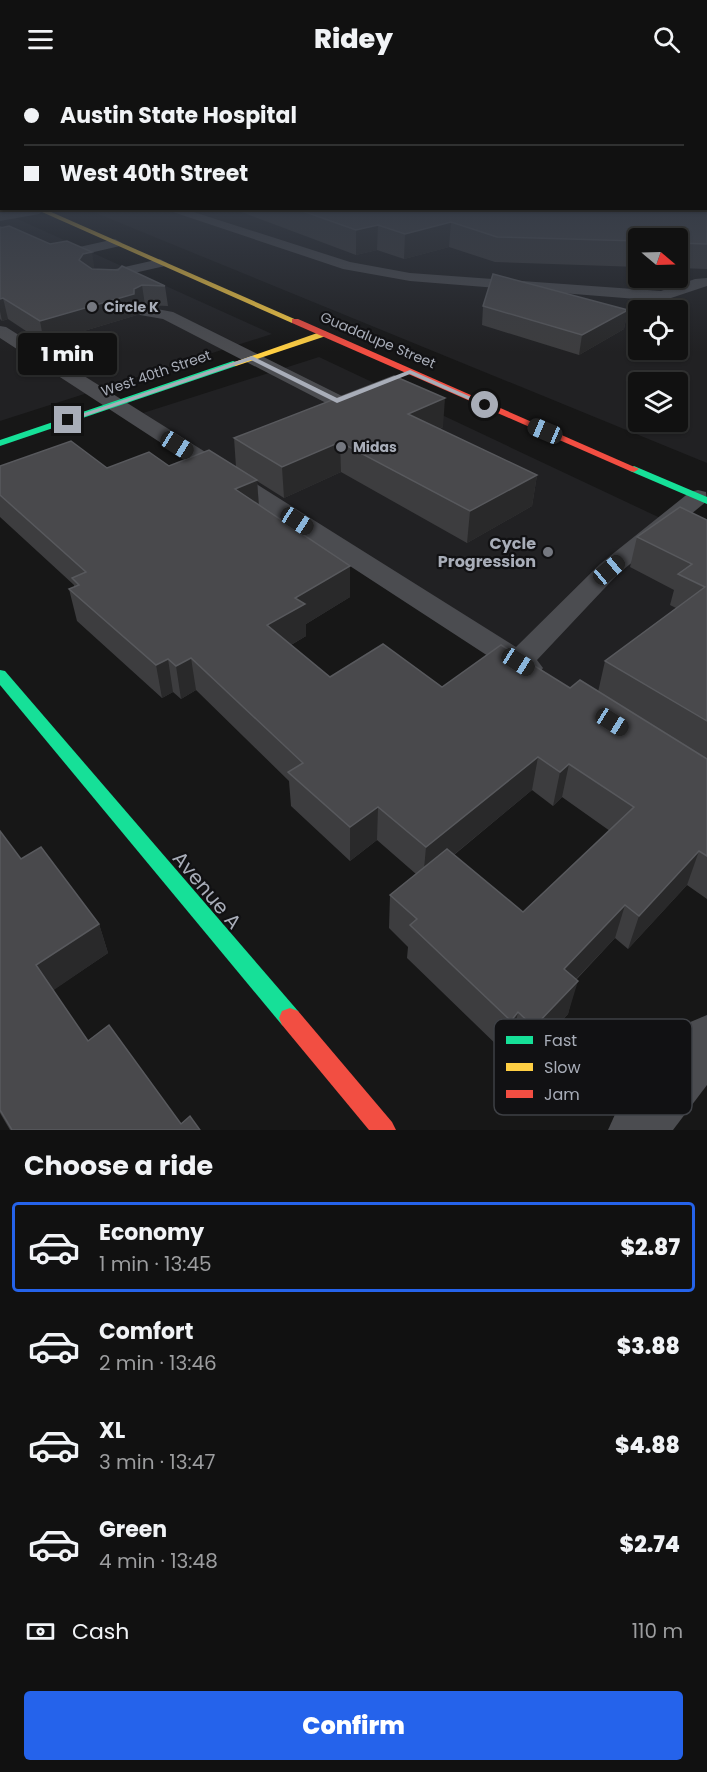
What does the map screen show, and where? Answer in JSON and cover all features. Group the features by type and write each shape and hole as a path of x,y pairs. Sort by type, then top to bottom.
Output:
{"main road":[{"name":"Guadalupe Street","path":"139,253 702,499"},
{"name":"West 40th Street","path":"0,443 323,334"},
{"name":"Avenue A","path":"0,675 384,1130"}],"street":[{"path":"692,1061 707,1042"},
{"path":"637,1130 649,1115"}],"lane":[{"path":"47,253 55,257 72,253"},
{"path":"308,253 348,266 410,277 662,296 700,282 707,282"},
{"path":"106,286 92,279 160,262"},
{"path":"146,312 165,311 337,401"},
{"path":"0,331 548,681"},
{"path":"389,380 410,372"},
{"path":"316,409 358,393"},
{"path":"518,662 609,570 702,499"}],"shaded area":[{"path":"0,253 93,253 272,334 0,421"},
{"path":"194,253 628,253 628,288 688,288 688,253 707,253 707,463 631,432 688,432 688,372 628,372 628,431"},
{"path":"319,357 707,540 707,776 143,413"}],"building":[{"path":"0,253 87,253 83,254 79,260 92,269 118,270 122,266 165,286 142,285 134,289 134,294 40,321 3,298 0,299"},
{"path":"493,274 628,310 582,335 483,306"},
{"path":"394,376 445,398 408,414 537,475 470,511 340,442 282,467 234,438"},
{"path":"71,441 107,468 149,452 169,466 209,450 257,480 235,489 350,566 295,598 305,604 267,625 330,677 383,644 442,687 501,645 570,688 580,680 707,759 707,856 699,851 639,916 625,905 564,969 578,981 542,1019 525,1019 518,1012 513,1019 509,1019 410,925 417,919 390,895 447,849 523,912 634,807 569,764 560,772 538,757 426,847 378,807 350,827 288,772 303,763 191,658 176,666 168,659 156,665 69,589 79,585 72,578 86,572 0,495 0,466"},
{"path":"680,507 707,520 707,721 605,661 705,587 678,574 692,564 637,537"},
{"path":"0,831 21,859 41,847 99,924 36,965 88,1041 109,1025 181,1124 190,1116 200,1130 12,1130 0,1110"}],"traffic: fast":[{"path":"0,443 233,364"},
{"path":"634,469 707,501"},
{"path":"0,675 290,1018"}],"traffic: slow":[{"path":"139,253 295,321"},
{"path":"233,364 323,334"}],"traffic: jam":[{"path":"295,321 634,469"},
{"path":"290,1018 384,1130"}],"place":[{"name":"Circle K","path":"92,307"},
{"name":"Midas","path":"341,447"},
{"name":"Cycle Progression","path":"548,552"}],"route":[{"path":"68,420 252,358 337,401 410,372 485,405"}]}
